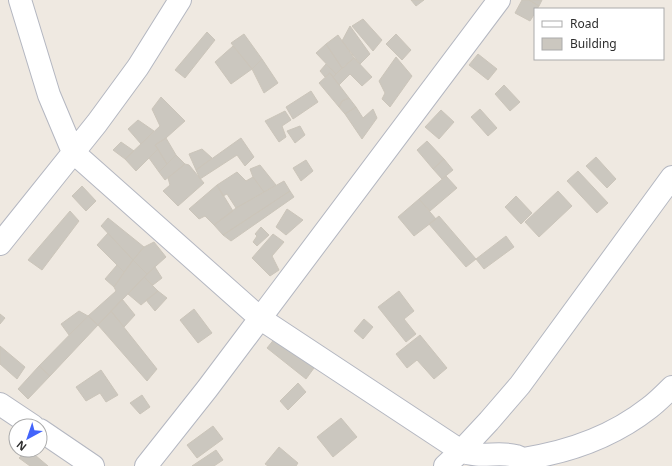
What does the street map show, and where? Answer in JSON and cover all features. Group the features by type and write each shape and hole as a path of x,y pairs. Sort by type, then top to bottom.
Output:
{"street":[{"path":"20,0 49,95 73,152 261,319 461,451 470,455 510,455 528,463 548,455 567,451 597,440 633,420 650,408 672,387"},
{"path":"0,244 97,123 138,67 180,0"},
{"path":"146,466 207,390 261,319 499,0"},
{"path":"445,466 461,451 520,385 672,177"},
{"path":"0,404 21,418"},
{"path":"48,435 93,466"}],"building":[{"path":"411,0 424,0 416,6"},
{"path":"522,0 529,0 539,6 538,8 534,8 534,15 530,21 515,13"},
{"path":"529,0 542,0 539,6"},
{"path":"363,19 382,40 373,51 352,26"},
{"path":"350,26 370,54 360,64 342,41"},
{"path":"207,32 215,40 185,78 175,70"},
{"path":"244,34 262,59 252,69 231,43"},
{"path":"396,34 411,50 402,60 386,44"},
{"path":"338,35 354,58 342,68 326,44"},
{"path":"326,44 342,68 336,74 316,53"},
{"path":"233,46 252,69 231,84 215,62"},
{"path":"478,54 497,69 488,80 469,65"},
{"path":"396,57 412,76 390,107 382,99 385,93 379,81"},
{"path":"354,58 372,77 362,86 350,74 339,85 333,77"},
{"path":"262,59 278,83 264,93 252,69"},
{"path":"326,64 336,74 333,77 330,73 325,77 320,71"},
{"path":"330,73 349,98 342,101 339,107 319,83"},
{"path":"504,85 520,102 510,111 495,94"},
{"path":"311,91 318,102 293,119 286,107"},
{"path":"161,97 185,121 166,138 155,145 158,149 136,171 125,159 160,126 152,109"},
{"path":"349,98 356,107 345,114 339,107 342,101"},
{"path":"356,107 363,118 373,109 377,118 362,139 345,114"},
{"path":"480,109 497,128 488,136 471,117"},
{"path":"441,110 454,122 439,139 425,127"},
{"path":"285,111 291,120 282,126 286,137 279,142 265,121"},
{"path":"138,120 154,131 141,144 128,129"},
{"path":"300,126 305,135 295,143 287,131"},
{"path":"166,138 176,155 167,164 155,145"},
{"path":"241,138 254,157 245,166 237,155 200,179 196,170"},
{"path":"427,141 444,159 433,169 417,150"},
{"path":"121,142 134,151 125,159 113,150"},
{"path":"158,149 167,164 159,172 149,158"},
{"path":"202,149 212,158 196,170 189,154"},
{"path":"176,155 185,164 165,180 159,172"},
{"path":"596,157 616,179 607,188 586,166"},
{"path":"444,159 453,170 442,179 433,169"},
{"path":"306,160 313,171 301,181 293,168"},
{"path":"185,164 189,165 204,183 178,206 163,191 170,185 168,178"},
{"path":"260,165 276,185 264,192 253,177 250,169"},
{"path":"578,171 608,203 597,213 567,181"},
{"path":"237,172 246,181 253,177 264,192 236,208 227,194 223,196 217,185"},
{"path":"446,176 457,188 430,211 419,199"},
{"path":"284,181 290,191 223,235 214,225 236,208"},
{"path":"217,185 233,211 214,225 205,216 199,219 189,209"},
{"path":"82,186 96,201 86,211 72,196"},
{"path":"290,191 294,197 231,241 223,235"},
{"path":"558,191 572,206 539,237 525,222"},
{"path":"516,196 532,213 521,224 505,207"},
{"path":"419,199 436,219 414,236 398,217"},
{"path":"287,209 303,220 286,235 276,227"},
{"path":"70,211 79,221 42,270 28,260"},
{"path":"439,216 476,259 466,267 429,224"},
{"path":"108,218 144,247 133,260 101,226"},
{"path":"261,227 269,235 257,246 253,242 257,236 255,234"},
{"path":"108,233 133,260 124,272 97,245"},
{"path":"273,234 284,242 272,256 279,270 270,276 252,258"},
{"path":"506,236 514,247 484,269 476,259"},
{"path":"154,242 166,257 147,274 133,260 144,247"},
{"path":"133,260 147,274 98,325 88,316 116,291 114,287"},
{"path":"117,265 124,272 114,287 105,279"},
{"path":"155,267 162,278 153,285 144,277"},
{"path":"144,277 158,291 141,305 128,294"},
{"path":"158,291 167,298 155,311 146,300"},
{"path":"399,291 414,311 404,319 416,334 406,342 378,307"},
{"path":"122,299 135,315 124,327 111,311"},
{"path":"194,309 212,333 198,343 180,320"},
{"path":"79,311 88,316 69,335 61,324"},
{"path":"111,311 157,369 147,381 98,325"},
{"path":"0,314 5,318 0,324"},
{"path":"88,316 98,325 50,376 39,366"},
{"path":"364,319 373,327 363,339 354,331"},
{"path":"420,335 447,368 434,379 417,360 407,368 396,354"},
{"path":"276,337 314,368 306,379 267,348"},
{"path":"0,346 25,367 17,379 0,364"},
{"path":"39,366 50,376 28,399 18,389"},
{"path":"101,370 118,395 106,402 100,393 86,401 76,387"},
{"path":"298,383 306,392 288,410 280,401"},
{"path":"142,395 150,407 140,414 130,403"},
{"path":"341,418 357,437 333,457 317,437"},
{"path":"213,426 223,439 197,458 187,445"},
{"path":"279,447 298,463 296,466 268,466 265,464"},
{"path":"216,450 223,460 214,466 192,466"},
{"path":"19,458 38,458 48,466 30,466"}]}
